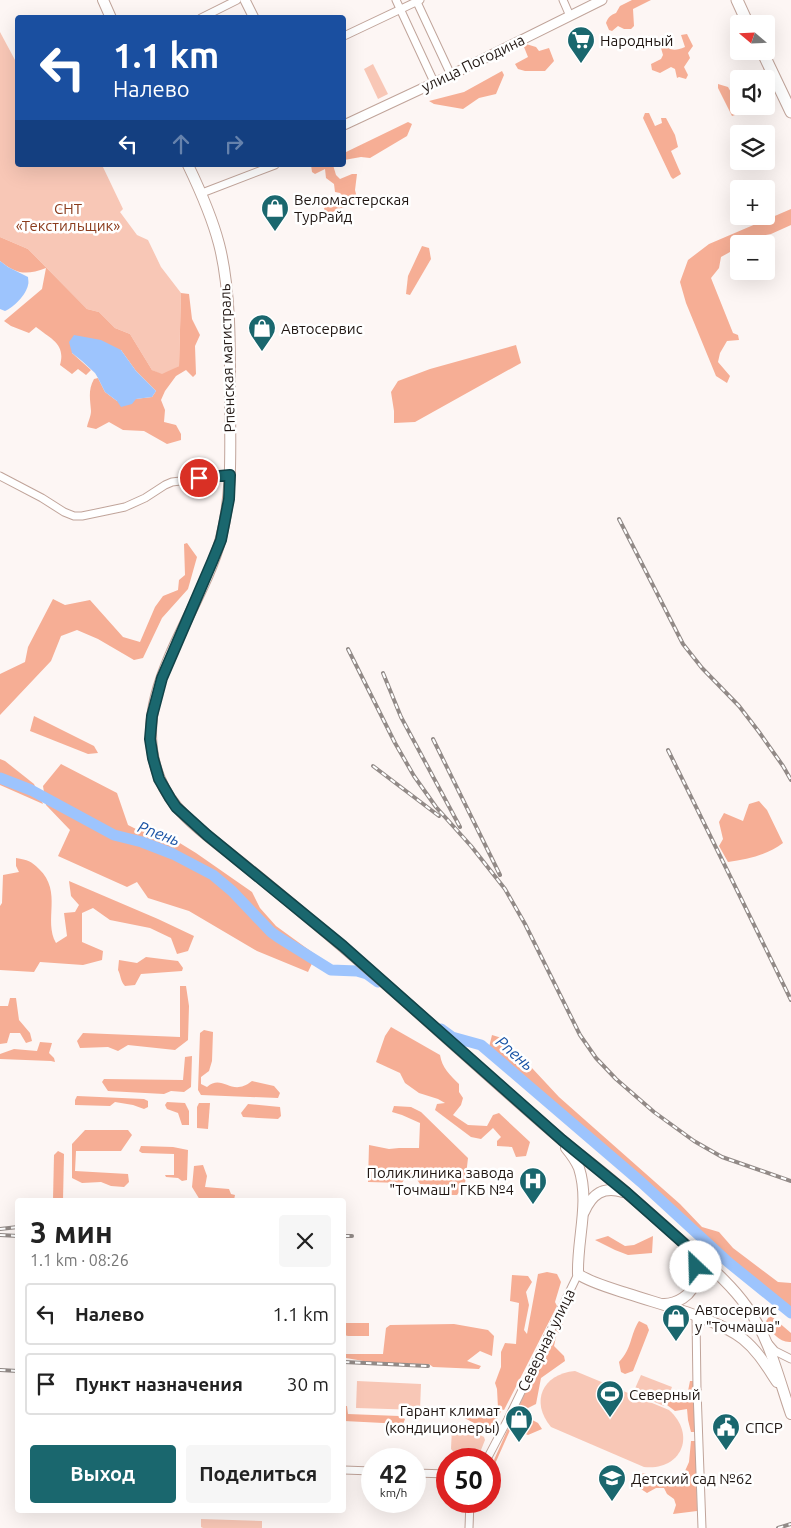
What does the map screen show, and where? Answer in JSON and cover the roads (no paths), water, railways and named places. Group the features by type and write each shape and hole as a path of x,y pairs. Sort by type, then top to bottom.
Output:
{"main road":[{"path":"102,0 110,15"},
{"path":"737,0 744,15"},
{"path":"766,60 791,112"},
{"name":"Рпенская магистраль","path":"189,167 202,193 220,246 227,289 230,356 229,499 221,540 172,653 156,696 150,739 159,779 176,807 207,835 343,946 562,1140 627,1193 728,1283 746,1305 767,1342 791,1414"},
{"name":"Рпенская магистраль","path":"562,1140 578,1166 584,1188 578,1274 623,1292 714,1323 743,1339 763,1361 782,1389"},
{"path":"583,1214 592,1198 599,1193 608,1189 615,1189 627,1193"},
{"name":"Рпенская магистраль","path":"656,1303 667,1305 676,1303 689,1294 694,1287 696,1279 693,1252"}],"street":[{"path":"207,15 237,0"},
{"path":"245,0 252,15"},
{"path":"396,0 434,82"},
{"path":"563,0 570,16"},
{"name":"улица Погодина","path":"346,124 602,0"},
{"path":"346,35 418,1 451,74"},
{"path":"202,193 270,167"},
{"path":"0,476 64,512 74,516 82,516 125,507 145,498 165,484 172,482 230,475"},
{"name":"Северная улица","path":"493,1448 578,1274"},
{"path":"696,1316 702,1528"},
{"path":"767,1342 776,1351 789,1358"},
{"path":"775,1363 789,1358"},
{"path":"346,1470 361,1471"},
{"path":"469,1528 470,1513"}],"water":[{"path":"0,261 28,277 25,293 16,304 5,311 0,309"},
{"path":"74,335 101,340 121,350 136,371 156,391 152,397 136,399 132,404 121,407 117,401 105,392 95,373 72,353 69,342"}],"waterway":[{"name":"Рпень","path":"0,778 31,790 114,835 142,842 173,854 213,875 232,891 278,937 331,970 357,971 367,974 378,982"},
{"name":"Рпень","path":"441,1029 452,1037 481,1045 641,1182 728,1262 791,1313"}],"railway":[{"path":"619,519 683,644 702,668 739,706 783,766 791,780"},
{"path":"348,649 395,743 414,776 436,807 471,846 505,889 525,924 580,1035 596,1058 616,1079 654,1112 694,1141 722,1157 791,1181"},
{"path":"383,673 401,717 460,827"},
{"path":"433,739 500,875"},
{"path":"668,750 791,1000"},
{"path":"373,766 439,816"},
{"path":"0,1229 15,1227"},
{"path":"0,1235 15,1236"},
{"path":"346,1236 352,1236"},
{"path":"346,1362 428,1366"},
{"path":"0,1370 15,1371"},
{"path":"778,1528 791,1524"}],"place":[{"name":"Народный","path":"581,64"},
{"name":"Веломастерская ТурРайд","path":"275,232"},
{"name":"Автосервис","path":"262,352"},
{"name":"Поликлиника завода \"Точмаш\" ГКБ №4","path":"533,1205"},
{"name":"Автосервис у \"Точмаша\"","path":"676,1342"},
{"name":"Северный","path":"610,1418"},
{"name":"Гарант климат (кондиционеры)","path":"519,1443"},
{"name":"СПСР","path":"726,1451"},
{"name":"Детский сад №62","path":"612,1502"}],"park label":[{"name":"СНТ «Текстильщик»","path":"68,216"}]}
